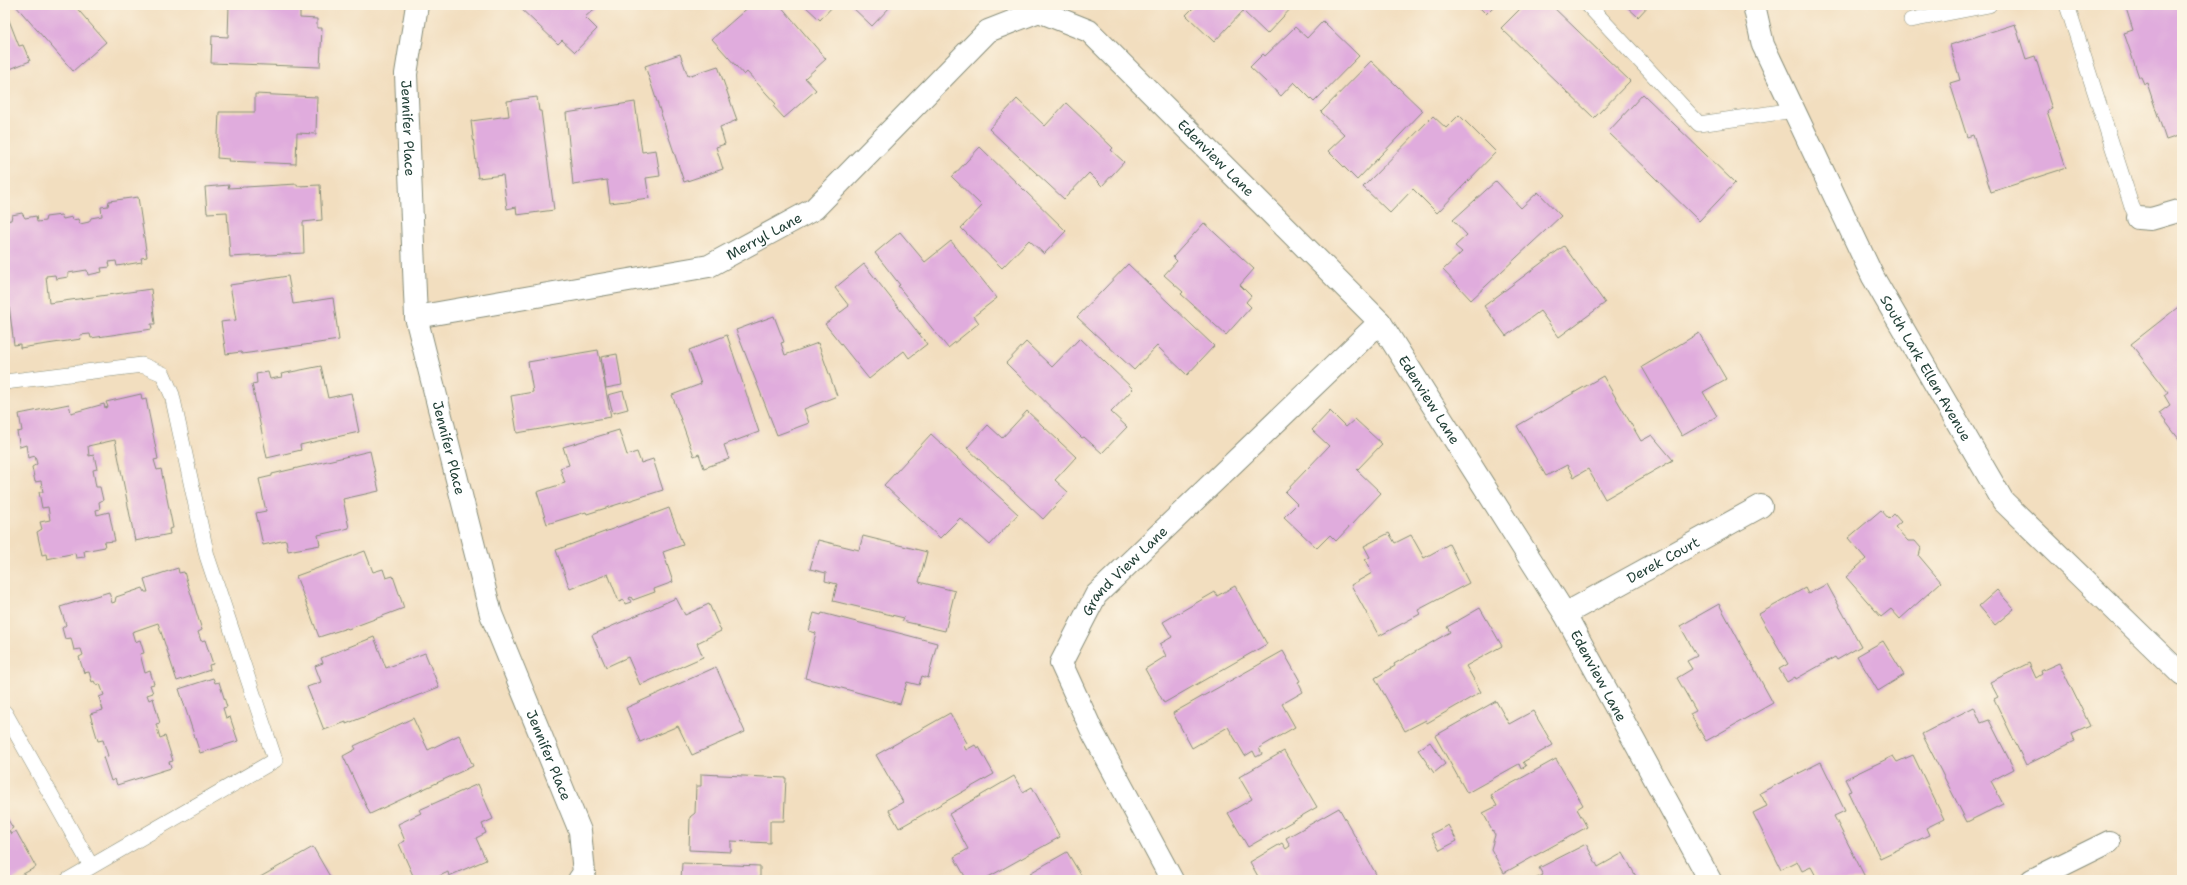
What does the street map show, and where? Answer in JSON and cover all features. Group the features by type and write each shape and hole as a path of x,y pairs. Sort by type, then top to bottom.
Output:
{"street":[{"name":"Jennifer Place","path":"417,5 406,74 416,317 491,614 580,831 582,877"},
{"name":"South Lark Ellen Avenue","path":"1754,5 1763,45 1873,277 2003,501 2182,675"},
{"name":"Merryl Lane","path":"416,317 709,266 814,209 988,31 1039,11"},
{"name":"Edenview Lane","path":"1039,11 1089,31 1380,322 1565,614 1710,880"},
{"path":"2138,218 2151,219 2182,210"},
{"name":"Grand View Lane","path":"1172,880 1093,733 1061,663 1096,595 1380,322"},
{"name":"Derek Court","path":"1565,614 1761,506"},
{"path":"2032,880 2109,842"}],"lane":[{"path":"1588,5 1699,124 1794,110"},
{"path":"1911,20 1989,5"},
{"path":"2067,5 2132,207 2138,218"},
{"path":"5,382 142,365 163,374 172,395 207,556 275,760 68,880"},
{"path":"5,714 92,866"}],"building":[{"path":"15,5 74,5 106,42 73,71"},
{"path":"229,5 300,5 300,18 317,19 317,28 322,28 320,67 211,63 212,36 228,37"},
{"path":"517,5 599,5 585,17 597,29 575,52 562,40 558,44"},
{"path":"751,5 780,5 826,59 805,78 816,90 784,118 773,106 776,104 747,72 744,75 712,39"},
{"path":"804,5 834,5 820,20"},
{"path":"850,5 892,5 872,26"},
{"path":"1196,5 1294,5 1267,34 1243,11 1214,42 1186,15"},
{"path":"1477,5 1495,5 1486,14"},
{"path":"1524,5 1551,5 1630,81 1594,118 1501,28"},
{"path":"1625,5 1649,5 1638,17"},
{"path":"2125,5 2182,5 2182,138 2179,139 2178,136 2166,140 2147,83 2144,84 2141,77 2139,77 2124,33 2133,30"},
{"path":"5,10 19,46 23,45 30,61 5,71"},
{"path":"1323,21 1359,56 1314,102 1294,82 1281,96 1250,67 1263,54 1265,56 1295,27 1307,38"},
{"path":"2015,24 2026,59 2035,56 2052,109 2047,111 2066,168 1991,192 1973,135 1967,137 1950,83 1960,80 1950,45"},
{"path":"680,54 688,76 718,66 737,120 720,127 725,144 716,147 723,169 684,182 645,66"},
{"path":"1371,61 1423,111 1357,180 1328,151 1345,135 1321,112"},
{"path":"255,94 317,97 316,134 297,133 296,164 228,161 229,159 217,158 219,112 255,112"},
{"path":"1643,94 1735,183 1699,221 1608,132"},
{"path":"537,97 539,111 541,111 554,210 517,215 516,207 507,209 503,175 478,178 471,121 509,116 507,101"},
{"path":"1017,99 1045,126 1066,103 1113,148 1111,150 1124,162 1102,186 1089,173 1064,199 989,129"},
{"path":"635,102 642,152 656,150 660,176 646,178 649,198 610,203 607,180 573,185 566,113"},
{"path":"1459,115 1496,152 1437,213 1413,189 1390,213 1363,187 1433,116 1446,128"},
{"path":"980,147 1066,231 1044,254 1029,240 1002,268 961,228 982,206 952,177"},
{"path":"1496,181 1521,208 1538,192 1561,216 1471,300 1443,270 1462,252 1455,246 1467,235 1453,220"},
{"path":"297,184 297,186 320,185 322,220 303,222 304,253 230,257 227,212 207,213 205,187 229,185 228,188"},
{"path":"138,197 147,257 141,258 142,262 117,266 116,261 109,262 110,267 101,268 102,272 88,275 87,270 68,273 68,277 56,279 55,275 46,276 49,303 151,289 155,324 151,324 152,329 91,338 90,334 80,335 81,339 20,348 20,344 14,345 5,274 5,221 11,220 12,215 22,213 25,218 36,216 37,222 45,221 46,217 61,215 63,219 72,217 73,220 78,219 80,224 89,222 91,218 102,216 101,207 108,206 109,201"},
{"path":"1204,223 1254,269 1240,285 1251,296 1246,302 1251,307 1226,335 1181,294 1183,292 1164,275 1177,261 1173,257"},
{"path":"900,232 925,262 951,241 997,298 974,316 979,323 948,348 898,286 900,285 875,253"},
{"path":"1564,246 1605,303 1559,337 1540,311 1506,336 1484,306"},
{"path":"864,264 927,344 909,358 904,351 869,379 825,324 849,306 835,288"},
{"path":"1128,264 1214,346 1187,375 1157,346 1134,370 1077,317"},
{"path":"288,276 293,304 333,298 339,340 242,354 241,352 226,354 221,322 236,320 230,285"},
{"path":"2182,304 2182,443 2159,413 2170,405 2164,395 2168,392 2131,344"},
{"path":"774,316 784,342 781,343 785,355 818,343 837,396 804,409 809,423 777,435 736,330"},
{"path":"1699,333 1726,379 1703,392 1717,416 1682,436 1642,367"},
{"path":"727,335 759,432 724,445 729,459 704,468 699,454 694,456 672,395 701,384 689,350"},
{"path":"1080,338 1133,389 1111,412 1127,427 1102,453 1084,437 1082,438 1006,363 1026,342 1052,367"},
{"path":"598,350 611,417 517,433 511,396 533,392 528,362"},
{"path":"617,354 622,385 606,388 601,357"},
{"path":"321,366 328,398 351,393 359,432 300,445 301,450 267,458 252,384 257,383 256,374 268,372 270,379 282,377 281,374"},
{"path":"1603,376 1641,441 1652,435 1673,460 1605,499 1588,469 1574,477 1567,465 1546,476 1517,426"},
{"path":"623,391 628,409 613,413 608,395"},
{"path":"141,394 142,400 146,399 158,459 154,460 157,470 161,469 173,528 169,529 170,534 135,541 115,440 88,446 89,456 94,455 97,469 93,470 96,487 100,487 103,500 99,502 100,509 96,510 97,515 109,512 115,541 104,542 105,547 84,551 85,557 76,558 75,553 47,559 46,554 42,555 37,532 42,529 40,522 50,520 48,507 42,508 39,492 43,492 41,481 35,482 32,467 37,464 35,456 28,458 26,445 20,447 17,432 22,431 19,414 69,404 71,413 104,404 105,408 108,407 106,402"},
{"path":"1027,411 1076,457 1055,480 1068,492 1043,519 967,448 988,425 1002,438"},
{"path":"1330,411 1346,427 1355,419 1382,444 1357,470 1381,493 1336,541 1330,535 1317,548 1284,517 1297,504 1285,492 1329,446 1312,430"},
{"path":"619,430 627,455 637,452 641,463 653,459 663,490 587,514 586,512 547,524 537,492 565,483 560,468 569,465 563,447"},
{"path":"931,434 1018,514 990,545 960,518 940,538 884,485"},
{"path":"370,451 379,491 343,499 349,528 318,535 320,545 288,551 286,540 263,545 256,513 266,511 259,479 272,476 272,474"},
{"path":"669,508 683,545 663,552 673,582 654,589 655,592 633,600 631,597 629,598 631,602 625,604 624,600 619,602 608,574 570,589 556,550"},
{"path":"1881,510 1889,519 1894,514 1901,522 1895,527 1908,541 1915,541 1921,548 1919,556 1941,582 1900,619 1891,609 1881,617 1846,577 1866,559 1848,538"},
{"path":"1389,533 1395,543 1411,535 1424,558 1449,544 1469,583 1418,610 1420,614 1379,636 1351,585 1372,573 1365,560 1370,557 1364,546"},
{"path":"863,536 927,552 919,582 955,591 945,631 902,621 904,618 833,601 837,584 825,581 826,573 810,569 818,540 859,550"},
{"path":"365,551 373,572 383,569 386,578 393,576 404,608 348,629 347,628 319,637 296,576"},
{"path":"178,568 179,573 184,572 202,630 198,632 201,641 205,640 213,664 209,665 210,670 177,681 158,623 132,632 135,642 140,640 144,653 140,654 145,673 150,671 154,684 150,685 153,693 147,695 149,700 153,698 160,723 156,724 160,738 165,736 173,761 169,762 171,768 117,785 115,779 111,781 103,757 108,756 103,740 98,741 90,714 103,710 99,697 104,695 100,684 96,685 94,681 92,682 89,672 84,673 79,657 83,655 81,649 74,650 71,638 65,639 62,628 66,625 60,607 109,592 112,603 115,602 116,597 143,588 145,592 148,592 144,579"},
{"path":"1827,584 1861,646 1837,660 1835,657 1796,679 1795,677 1787,682 1779,669 1788,664 1759,614 1805,588 1808,594"},
{"path":"1235,586 1267,644 1164,703 1145,669 1166,656 1160,644 1172,637 1163,622 1215,592 1217,596"},
{"path":"1997,590 2014,609 1995,625 1979,606"},
{"path":"676,598 685,615 709,604 721,631 697,643 703,657 640,685 628,657 606,667 592,635"},
{"path":"1719,604 1773,703 1706,741 1690,714 1696,711 1677,678 1692,669 1687,661 1697,656 1680,626"},
{"path":"1480,608 1502,646 1466,666 1481,692 1427,723 1426,720 1405,731 1375,678 1395,666 1394,664 1450,632 1447,627"},
{"path":"814,613 821,615 822,613 937,643 928,678 922,676 919,685 907,682 900,704 805,678 816,633 809,631"},
{"path":"374,637 386,668 425,653 439,687 346,724 346,722 324,730 307,687 321,682 315,666 323,663 321,658"},
{"path":"1883,641 1904,675 1878,691 1857,656"},
{"path":"1283,651 1300,681 1298,682 1303,692 1282,704 1295,727 1259,748 1262,754 1256,757 1253,751 1245,756 1228,727 1192,748 1173,713"},
{"path":"2029,663 2036,678 2042,674 2041,671 2059,663 2090,726 2072,734 2075,741 2026,765 1994,699 1998,697 1990,682"},
{"path":"716,667 745,732 692,755 678,726 640,742 626,708"},
{"path":"213,678 215,683 219,682 227,707 223,708 226,718 230,717 238,741 200,753 179,689"},
{"path":"1496,701 1509,724 1533,711 1553,745 1523,762 1526,766 1521,769 1519,764 1467,793 1435,736"},
{"path":"1974,707 1981,723 1989,720 2014,769 1991,781 2003,804 1967,822 1922,734"},
{"path":"950,713 967,743 964,746 966,750 975,745 977,748 979,747 994,774 899,828 889,810 903,802 876,755"},
{"path":"413,718 428,750 459,735 473,766 370,814 343,756 356,749 354,746"},
{"path":"1430,742 1445,764 1434,773 1418,750"},
{"path":"1284,751 1317,807 1248,847 1228,813 1252,799 1239,777"},
{"path":"1913,755 1944,819 1926,828 1929,835 1880,858 1848,792 1851,791 1845,779 1893,756 1897,762"},
{"path":"1556,759 1583,805 1577,809 1587,827 1504,873 1491,849 1495,835 1483,813 1497,806 1491,795"},
{"path":"1821,762 1845,811 1834,816 1865,877 1859,880 1818,880 1811,867 1802,871 1797,861 1781,869 1753,813 1767,806 1760,793"},
{"path":"701,774 786,778 784,821 770,821 770,843 731,841 731,852 689,850 690,817 695,813 696,786 701,786"},
{"path":"1014,776 1023,792 1032,787 1060,837 983,880 967,880 954,857 968,849 949,814"},
{"path":"478,784 493,819 482,824 486,833 476,838 486,860 449,876 448,872 431,880 415,880 399,844 405,841 398,824 421,813 419,810"},
{"path":"1339,808 1377,876 1369,880 1260,880 1250,862 1282,843 1286,849 1290,846 1286,838"},
{"path":"5,815 13,828 9,831 11,834 16,831 36,867 12,880 5,880"},
{"path":"1448,825 1457,841 1440,850 1431,834"},
{"path":"1586,844 1598,867 1623,853 1638,880 1533,880 1543,875 1539,868"},
{"path":"313,847 332,880 255,880"},
{"path":"1067,852 1084,880 1030,880 1033,878 1030,873"},
{"path":"682,863 760,866 760,878 778,880 681,880"}]}
